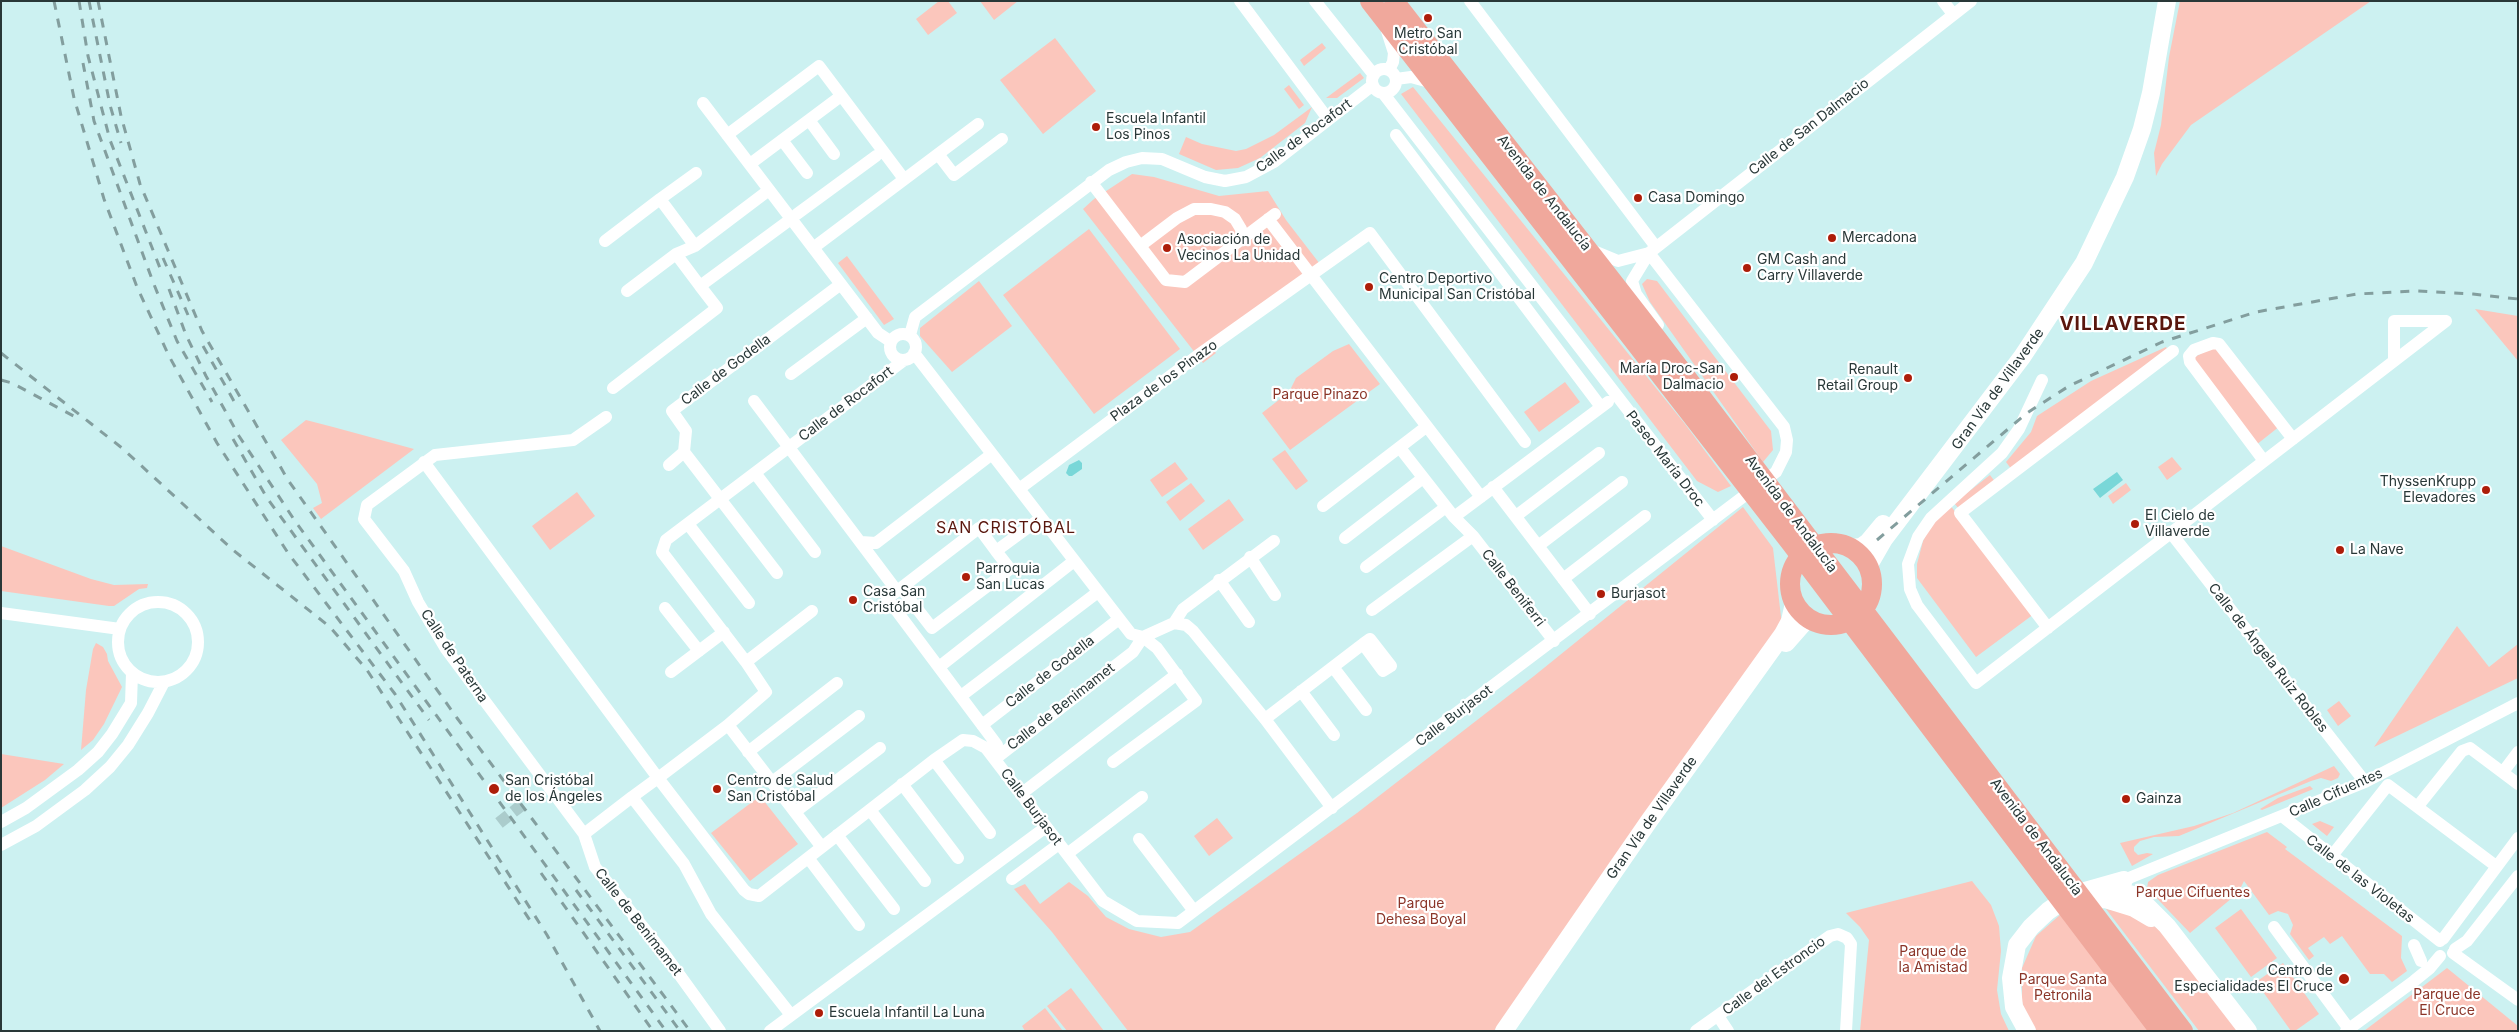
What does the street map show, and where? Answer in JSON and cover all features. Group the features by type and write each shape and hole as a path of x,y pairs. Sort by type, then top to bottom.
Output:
{"main road":[{"name":"Avenida de Andalucía","path":"1380,4 1435,84 1720,438 2116,958 2183,1031"},
{"name":"Avenida de Andalucía","path":"1380,4 1587,248 1690,382 1720,438"},
{"path":"1832,543 1852,548 1863,556 1869,566 1872,578 1872,591 1856,615 1835,625 1821,624 1808,618 1794,603 1790,591 1793,566 1807,551 1832,543"},
{"name":"Avenida de Andalucía","path":"2116,958 2160,1031"}],"street":[{"path":"1240,1 1328,119"},
{"name":"Paseo María Droc","path":"1315,1 1385,82 1406,121 1713,520 1776,472 1786,452 1787,440 1784,427 1470,1"},
{"path":"1943,1 1953,14"},
{"name":"Calle de San Dalmacio","path":"1690,382 1673,347 1636,294 1632,281 1652,250 1970,1"},
{"name":"Gran Vía de Villaverde","path":"1852,548 1861,547 1876,533 1968,414 2061,284 2086,241 2114,181 2133,127 2148,67 2158,1"},
{"name":"Gran Vía de Villaverde","path":"1869,566 1884,539 2022,357 2084,263 2125,177 2142,130 2152,93 2167,1"},
{"path":"1380,4 1394,52 1393,62 1385,82"},
{"path":"727,135 819,66 904,179"},
{"path":"1385,82 1411,77 1435,84"},
{"name":"Calle de Rocafort","path":"910,335 915,318 1109,170 1126,162 1142,158 1162,159 1205,177 1236,180 1260,171 1274,162 1328,119 1385,82"},
{"path":"750,164 841,96"},
{"path":"703,103 769,190 794,216 813,248 866,318 878,333 890,341 892,355 903,360 914,353 916,347 910,335 902,333 890,341"},
{"path":"809,120 834,154"},
{"path":"813,248 978,124"},
{"path":"1396,135 1601,407"},
{"path":"938,154 954,175 1002,139"},
{"path":"782,140 808,174"},
{"path":"700,286 876,156"},
{"path":"604,241 696,172"},
{"path":"1092,182 1166,280 1185,282 1272,217 1311,275 1481,497"},
{"path":"627,291 676,254 695,246 769,190"},
{"path":"660,199 695,246"},
{"path":"1140,246 1178,218 1194,209 1211,209 1224,212 1234,219 1241,229 1242,239"},
{"name":"Plaza de los Pinazo","path":"1019,489 1206,350 1370,233 1526,442"},
{"name":"Calle de San Dalmacio","path":"1587,248 1618,261 1652,250"},
{"path":"613,388 717,308 676,254"},
{"name":"Calle de Godella","path":"684,452 686,431 672,411 841,284"},
{"path":"791,374 866,318"},
{"path":"2042,380 2019,430 2002,453 1931,518 1918,537 1908,564 1910,589 1918,605 1976,683 2446,321 2394,321 2394,361"},
{"path":"2264,461 2190,362 2189,356 2194,350 2213,343 2219,344 2293,439"},
{"path":"1960,514 2173,351"},
{"path":"914,353 1118,619 1131,634 1142,637 1157,648 1196,701 1113,762"},
{"name":"Calle de Rocafort","path":"658,778 728,725 766,692 724,632 662,552 666,540 903,360"},
{"path":"1366,567 1450,512 1481,497 1616,396"},
{"name":"Calle de Rocafort","path":"754,400 789,447"},
{"name":"Calle de Paterna","path":"584,834 446,649 418,602 404,571 364,519 367,505 434,455 573,440 606,417"},
{"path":"1323,506 1426,427"},
{"path":"789,447 861,542 895,592 939,667 997,745 995,759"},
{"name":"Calle Beniferri","path":"1400,448 1450,512 1473,536 1554,641"},
{"path":"669,465 684,452 776,573"},
{"path":"1516,516 1600,452"},
{"path":"861,542 876,543 992,454"},
{"path":"424,462 658,778 584,834"},
{"path":"754,473 814,552"},
{"path":"1345,538 1423,478"},
{"path":"1538,546 1622,482"},
{"path":"1493,487 1590,614"},
{"path":"1949,500 2048,628"},
{"path":"1563,579 1645,516"},
{"path":"996,551 1041,518"},
{"name":"Calle Burjasot","path":"995,759 1103,901 1137,921 1178,923 1713,520"},
{"path":"688,524 749,603"},
{"path":"979,528 1010,569 932,628 895,592 979,528"},
{"name":"Calle de Ángela Ruiz Robles","path":"2171,533 2365,782"},
{"name":"Calle Beniferri","path":"1372,610 1473,536"},
{"path":"1142,637 1174,623 1183,609 1218,580 1274,541"},
{"path":"1250,557 1275,595"},
{"path":"939,667 1074,561"},
{"path":"1218,580 1249,622"},
{"path":"961,696 1098,592"},
{"path":"149,603 169,604 186,614 194,624 198,636 195,655 186,671 176,678 164,682 147,680 132,673 119,653 120,629 126,617 136,608 149,603"},
{"name":"Gran Vía de Villaverde","path":"1504,1031 1638,837 1783,634 1790,621 1794,603"},
{"path":"665,608 699,651"},
{"path":"746,662 812,611"},
{"path":"1,613 112,626 120,629"},
{"name":"Gran Vía de Villaverde","path":"1511,1031 1789,638 1808,618"},
{"name":"Calle de Godella","path":"982,725 1118,619"},
{"path":"1174,623 1186,626 1193,631 1265,719 1332,808"},
{"path":"671,672 724,632"},
{"name":"Calle de Benimamet","path":"658,778 749,894 760,896 809,859 821,846 837,836 902,784 963,740 982,745 995,759 1133,652 1142,637"},
{"path":"1265,719 1363,644"},
{"path":"1333,667 1366,710"},
{"path":"1,822 26,808 78,770 98,752 118,726 131,703 132,673"},
{"path":"1021,794 1177,674"},
{"path":"1,845 36,826 85,790 110,768 128,745 164,682"},
{"path":"748,752 837,683"},
{"path":"1301,691 1334,735"},
{"name":"Calle Cifuentes","path":"2126,894 2149,871 2365,782 2518,703"},
{"path":"772,782 859,716"},
{"path":"728,725 821,846"},
{"path":"795,812 880,748"},
{"path":"2418,806 2462,751 2470,748 2518,784"},
{"path":"2503,772 2518,752"},
{"path":"934,760 990,833"},
{"path":"902,784 958,858"},
{"path":"2331,857 2388,785 2496,866"},
{"path":"632,797 684,864 711,914 791,1015"},
{"name":"Calle Burjasot","path":"1063,849 1142,797"},
{"path":"870,810 924,881"},
{"name":"Calle de las Violetas","path":"2282,816 2331,857 2441,940"},
{"path":"770,1031 1046,827"},
{"name":"Calle de Benimamet","path":"584,834 595,867 663,952 720,1031"},
{"path":"837,836 894,909"},
{"path":"2440,956 2436,949 2441,940 2518,838"},
{"path":"1138,839 1194,911"},
{"path":"1012,879 1063,849"},
{"path":"809,859 859,925"},
{"path":"2048,911 2075,901 2105,899 2126,894 2149,871"},
{"path":"2440,956 2449,957 2467,941 2517,879"},
{"path":"2027,1031 2014,1007 2012,978 2017,946 2031,927 2048,911 2071,895 2099,887 2126,894 2149,917 2173,935 2248,1031"},
{"path":"2274,927 2348,1030 2414,981 2430,968 2440,956"},
{"name":"Calle del Estroncio","path":"1696,1031 1830,936 1841,934 1847,938 1850,944 1846,1031"},
{"path":"2441,940 2451,941 2454,951 2518,1000"},
{"path":"2414,945 2421,961"},
{"name":"Calle del Estroncio","path":"1718,1016 1728,1031"}],"green space":[{"path":"939,1 948,1 957,13 928,35 916,19"},
{"path":"980,1 1018,1 994,20"},
{"path":"2180,1 2371,1 2191,125 2162,164 2156,176 2154,153 2161,125 2169,57"},
{"path":"1055,38 1096,91 1043,134 1000,80"},
{"path":"1322,43 1326,48 1304,66 1300,60"},
{"path":"1360,73 1364,78 1337,98 1326,98"},
{"path":"1289,85 1304,105 1299,109 1284,89"},
{"path":"1413,87 1685,424 1731,486 1718,492 1697,481 1401,94"},
{"path":"1312,107 1305,123 1260,158 1238,168 1216,170 1179,154 1186,137 1202,144 1236,151 1246,149 1274,135"},
{"path":"1132,174 1154,177 1219,196 1268,191 1286,220 1323,268 1211,347 1216,353 1203,363 1083,209 1094,199"},
{"path":"1089,229 1180,349 1094,414 1003,295"},
{"path":"847,256 894,319 884,325 838,263"},
{"path":"1647,279 1657,281 1771,431 1773,450 1763,462 1650,302 1642,284"},
{"path":"979,281 1012,326 952,372 920,336 920,328"},
{"path":"2475,309 2518,316 2518,361"},
{"name":"Parque Pinazo","path":"1349,344 1380,384 1290,450 1262,413 1289,392 1296,378 1333,351"},
{"path":"2215,346 2280,426 2256,445 2193,358"},
{"path":"2166,347 2168,350 2012,470 2006,462 2031,432 2037,416 2091,381"},
{"path":"1565,382 1580,402 1539,432 1524,412"},
{"path":"306,420 414,449 321,519 313,508 322,503 317,484 281,440"},
{"path":"1285,450 1308,481 1296,490 1272,459"},
{"path":"2172,457 2182,469 2167,480 2158,467"},
{"path":"1175,462 1188,479 1162,497 1150,480"},
{"path":"1990,475 1996,483 1960,510 1954,503"},
{"path":"1191,483 1205,501 1180,521 1166,502"},
{"path":"2126,483 2131,490 2113,504 2108,496"},
{"path":"577,492 595,516 550,550 532,526"},
{"path":"1229,499 1244,520 1203,550 1188,529"},
{"path":"1950,505 2034,614 1976,657 1917,578 1917,564 1923,541 1930,527"},
{"name":"Parque Dehesa Boyal","path":"1743,507 1773,548 1783,634 1494,1031 1128,1031 1052,932 1014,889 1025,884 1040,904 1069,882 1088,896 1106,917 1129,929 1161,937 1190,932 1357,813 1534,676"},
{"path":"1,546 91,579 114,585 148,584 147,588 139,589 114,606 1,591"},
{"path":"2457,626 2489,667 2518,644 2518,678 2374,747"},
{"path":"96,643 103,647 122,687 104,724 93,740 81,750 86,690 93,649"},
{"path":"2339,701 2351,716 2338,726 2327,710"},
{"path":"1,754 64,764 45,780 1,808"},
{"path":"2334,766 2340,774 2338,778 2331,781 2321,778 2311,781 2179,836 2154,837 2140,841 2134,847 2134,851 2138,855 2153,854 2132,866 2120,843 2194,826 2233,813"},
{"path":"2310,786 2313,789 2262,810 2260,809 2278,798"},
{"path":"760,796 798,844 750,881 711,833"},
{"path":"1217,818 1233,838 1209,856 1194,836"},
{"path":"2320,821 2334,827 2327,836 2312,824"},
{"name":"Parque Cifuentes","path":"2267,832 2287,847 2285,849 2402,936 2401,958 2407,971 2392,982 2384,974 2370,974 2342,936 2330,944 2324,937 2308,948 2314,956 2309,960 2290,934 2293,925 2288,914 2278,911 2269,915 2244,881 2238,893 2190,933 2147,888 2148,882 2158,875"},
{"name":"Parque de la Amistad","path":"1972,881 1991,905 1999,926 2001,951 1997,990 2001,1014 2009,1031 1860,1031 1869,940 1860,927 1846,913"},
{"path":"2106,909 2133,914 2157,928 2169,939 2239,1031 2199,1031"},
{"path":"2241,909 2277,958 2251,977 2215,928"},
{"name":"Parque Santa Petronila","path":"2061,914 2149,1031 2036,1031 2026,1016 2022,1002 2022,968 2036,936"},
{"path":"2283,963 2319,1014 2295,1031 2291,1031 2256,982"},
{"name":"Parque de El Cruce","path":"2447,968 2518,1026 2518,1031 2364,1031"},
{"path":"1071,988 1104,1031 1067,1031 1047,1006"},
{"path":"1045,1008 1063,1031 1025,1031 1022,1026"}],"water":[{"path":"1079,460 1082,463 1082,469 1069,476 1066,473 1069,465"},
{"path":"2117,472 2123,480 2100,498 2093,489"}],"tunnel":[{"path":"499,823 527,801"}],"railway":[{"path":"54,1 74,98 104,199 137,287 169,356 217,443 288,553 395,694 547,935 600,1031"},
{"path":"79,1 88,56 110,140 160,268"},
{"path":"89,1 110,105 121,143"},
{"path":"98,1 121,116 140,184 202,331 288,480 457,718 690,1031"},
{"path":"83,63 94,121 153,282 177,341 212,402"},
{"path":"163,258 188,315"},
{"path":"169,289 186,335 206,376 239,436 295,521 666,1031"},
{"path":"1877,540 2027,413 2069,386 2162,342 2256,312 2357,294 2416,291 2518,299"},
{"path":"203,346 235,403"},
{"path":"1,353 122,448 233,550 330,627 367,670 533,925"},
{"path":"1,380 12,383 79,419"},
{"path":"233,439 267,498 429,720"},
{"path":"541,873 653,1031"},
{"path":"576,890 680,1031"}],"place":[{"name":"Metro San Cristóbal","path":"1428,18"},
{"name":"Escuela Infantil Los Pinos","path":"1096,127"},
{"name":"Casa Domingo","path":"1638,198"},
{"name":"Mercadona","path":"1832,238"},
{"name":"Asociación de Vecinos La Unidad","path":"1167,248"},
{"name":"GM Cash and Carry Villaverde","path":"1747,268"},
{"name":"Centro Deportivo Municipal San Cristóbal","path":"1369,287"},
{"name":"María Droc-San Dalmacio","path":"1734,377"},
{"name":"Renault Retail Group","path":"1908,378"},
{"name":"ThyssenKrupp Elevadores","path":"2486,490"},
{"name":"El Cielo de Villaverde","path":"2135,524"},
{"name":"La Nave","path":"2340,550"},
{"name":"Parroquia San Lucas","path":"966,577"},
{"name":"Burjasot","path":"1601,594"},
{"name":"Casa San Cristóbal","path":"853,600"},
{"name":"San Cristóbal de los Ángeles","path":"494,789"},
{"name":"Centro de Salud San Cristóbal","path":"717,789"},
{"name":"Gainza","path":"2126,799"},
{"name":"Centro de Especialidades El Cruce","path":"2344,979"},
{"name":"Escuela Infantil La Luna","path":"819,1013"}],"district":[{"name":"VILLAVERDE","path":"2123,324"},
{"name":"SAN CRISTÓBAL","path":"1006,528"}]}
